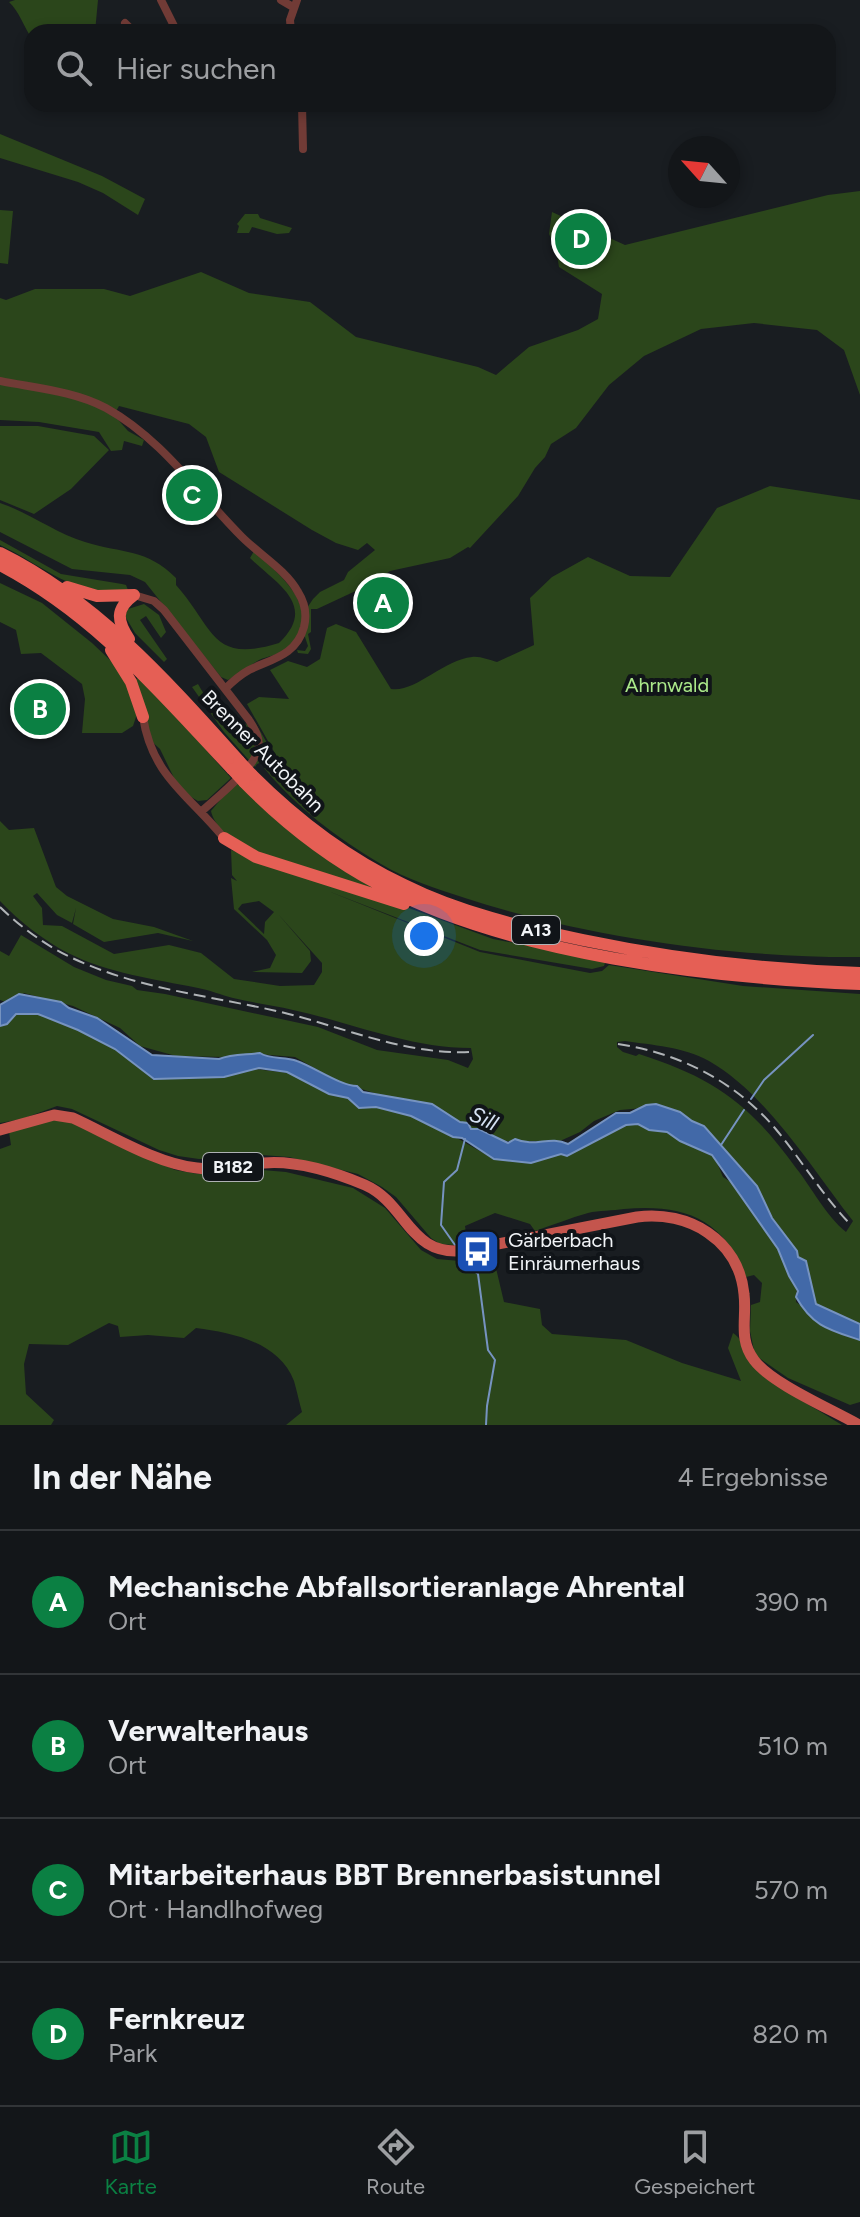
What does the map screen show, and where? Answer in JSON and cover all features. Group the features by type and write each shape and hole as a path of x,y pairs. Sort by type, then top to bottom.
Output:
{"highway":[{"name":"Brenner Autobahn","path":"0,553 84,606 139,654 235,765"},
{"name":"Brenner Autobahn","path":"0,565 54,597 95,628 248,778 280,816 337,859 399,895 453,917 531,939 642,962 745,976 860,984"},
{"path":"26,567 84,593 134,595"},
{"path":"134,595 120,608 119,617 139,654"},
{"path":"95,628 126,672 143,717"},
{"name":"Brenner Autobahn","path":"248,778 357,860 412,889 483,916 664,955 745,965 860,973"},
{"path":"224,838 256,857 453,917"}],"main road":[{"name":"B182","path":"0,1130 49,1117 67,1116 185,1166 209,1169 272,1163 310,1167 372,1188 438,1251 467,1250 654,1215 675,1217 695,1224 725,1248 739,1272 745,1300 743,1335 755,1362 772,1376 859,1425"}],"street":[{"path":"161,0 173,24"},
{"path":"281,0 295,4 289,24"},
{"path":"302,112 303,149"},
{"path":"0,381 83,399 107,408 172,459 241,536 295,587 306,615 296,644 285,655 247,671 225,689"},
{"path":"134,595 145,596 164,610 255,730 258,751 252,762 201,812"},
{"path":"143,717 148,746 168,778 224,838"}],"green space":[{"path":"98,0 96,24 24,24 9,2"},
{"path":"0,134 102,176 145,199 138,215 103,193 78,182 0,158"},
{"path":"860,191 860,395 844,350 817,330 754,323 701,329 644,356 609,385 576,428 551,444 518,496 470,548 450,558 390,571 377,581 311,609 311,632 308,634 311,649 308,654 298,653 297,650 305,651 308,646 304,634 307,608 320,592 344,580 348,572 375,550 367,543 358,550 336,543 219,472 206,437 189,424 119,406 114,415 128,431 144,440 142,446 124,441 122,450 111,451 99,432 39,422 0,420 0,298 6,300 35,289 104,289 130,296 201,272 249,293 310,302 356,337 478,367 496,375 529,347 578,330 598,319 602,294 559,267 549,234 552,212 625,245 828,195"},
{"path":"0,210 13,211 8,264 0,263"},
{"path":"245,214 258,214 260,218 292,228 289,233 277,234 252,227 249,233 237,233 237,224"},
{"path":"0,426 38,426 94,436 109,450 71,489 34,514 0,500"},
{"name":"Ahrnwald","path":"770,486 860,500 860,957 762,954 660,942 560,924 465,898 411,879 365,854 303,809 264,768 277,757 247,704 259,697 289,699 270,670 288,661 307,667 320,659 327,628 336,624 356,632 391,689 410,686 461,659 475,657 497,662 534,645 530,598 552,577 588,557 630,576 670,577 717,508"},
{"path":"0,503 74,538 154,561 176,578 176,585 217,638 240,649 279,643 295,617 289,596 250,558 254,551 276,571 295,595 301,607 302,621 298,634 281,652 259,660 228,680 221,677 145,582 130,575 72,569 0,532"},
{"path":"0,540 61,574 122,584 128,590 110,592 76,585 0,545"},
{"path":"0,583 42,603 127,676 138,711 133,726 122,733 82,733 85,699 82,684 41,653 21,654 16,630 0,622"},
{"path":"144,604 159,615 166,632 161,638 146,616 140,620 167,659 164,662 135,633 125,616 128,609"},
{"path":"140,676 231,778 207,800 198,801 191,797 176,782 160,749 149,739 134,681"},
{"path":"198,684 205,696 211,695 223,709 218,715 231,731 244,723 250,726 255,722 275,757 255,767 224,732 192,687"},
{"path":"236,781 406,907 493,939 606,960 604,966 592,969 480,950 328,891 480,952 590,973 602,971 609,965 743,986 860,994 860,1326 816,1305 748,1178 643,1108 620,1110 560,1141 501,1141 489,1138 454,1118 339,1082 295,1057 257,1054 176,1056 140,1046 120,1028 73,1006 24,993 11,1004 0,1000 0,951 9,956 21,935 74,967 137,990 318,1027 377,1050 448,1060 468,1068 473,1059 471,1048 425,1044 286,1008 99,966 50,942 0,901 0,821 9,830 34,828 56,887 67,896 113,919 154,927 193,941 158,933 104,942 73,924 76,908 72,923 57,915 37,893 33,896 42,908 43,925 62,926 114,954 169,945 201,953 234,979 280,986 314,985 322,972 322,963 278,914 310,951 311,961 302,973 252,972 270,968 276,955 267,940 234,909 231,878 237,881 232,875 231,850 239,853 211,811","holes":["259,901 274,912 265,922 264,934 238,909 242,904","617,1042 689,1053 709,1061 730,1075 769,1112 853,1221 846,1232 779,1146 746,1110 689,1073 639,1054 623,1052 617,1047"]},
{"path":"16,1014 38,1014 54,1019 112,1043 168,1073 213,1076 253,1069 298,1074 420,1117 492,1158 540,1158 623,1123 665,1124 715,1158 723,1177 740,1188 781,1250 797,1287 796,1302 830,1327 860,1338 860,1402 850,1405 788,1378 755,1355 750,1331 751,1305 760,1302 762,1283 754,1275 746,1277 737,1257 713,1228 683,1213 646,1208 597,1211 535,1231 530,1224 495,1213 465,1226 468,1246 440,1244 431,1238 396,1197 358,1174 289,1157 262,1155 199,1159 178,1156 72,1109 57,1106 22,1119 0,1123 0,1026 7,1024"},
{"path":"51,1120 69,1121 175,1170 198,1174 262,1170 286,1172 353,1188 385,1208 421,1250 437,1259 495,1264 504,1302 540,1309 542,1325 552,1334 626,1340 682,1363 741,1381 728,1348 733,1333 756,1369 842,1425 286,1425 302,1412 294,1381 278,1357 266,1348 225,1333 196,1328 184,1338 148,1335 120,1337 118,1326 109,1323 68,1345 29,1344 24,1364 26,1394 54,1420 51,1425 0,1425 0,1149 11,1145 9,1132"}],"water":[{"path":"19,994 61,1002 97,1018 152,1055 219,1059 260,1053 292,1060 343,1083 357,1086 363,1092 432,1104 460,1122 468,1123 471,1129 479,1129 508,1143 515,1139 568,1144 616,1113 630,1113 646,1105 656,1104 680,1112 704,1126 757,1186 772,1218 797,1251 798,1257 806,1261 816,1304 860,1324 860,1340 831,1330 809,1315 796,1297 798,1291 778,1249 712,1155 667,1132 649,1130 638,1124 626,1125 567,1156 561,1154 531,1163 494,1159 462,1138 453,1137 411,1116 376,1107 359,1108 348,1098 329,1094 287,1072 259,1068 224,1077 154,1079 115,1049 38,1014 16,1014 7,1024 0,1026 0,1005"}],"waterway":[{"path":"751,1099 764,1080 813,1035"},
{"path":"721,1145 744,1110"},
{"path":"455,1245 441,1225 444,1182 457,1170 465,1139"},
{"path":"459,1255 461,1261 478,1274 488,1350 495,1360 486,1425"}],"railway":[{"path":"0,907 51,947 109,973 281,1012 398,1045 470,1052"},
{"path":"618,1044 683,1062 741,1095 774,1127 851,1225"}],"place":[{"name":"Fernkreuz","path":"581,239"},
{"name":"Mitarbeiterhaus BBT Brennerbasistunnel","path":"192,495"},
{"name":"Mechanische Abfallsortieranlage Ahrental","path":"383,603"},
{"name":"Verwalterhaus","path":"40,709"},
{"name":"Gärberbach Einräumerhaus","path":"477,1252"}],"water label":[{"name":"Sill","path":"484,1118"}]}
